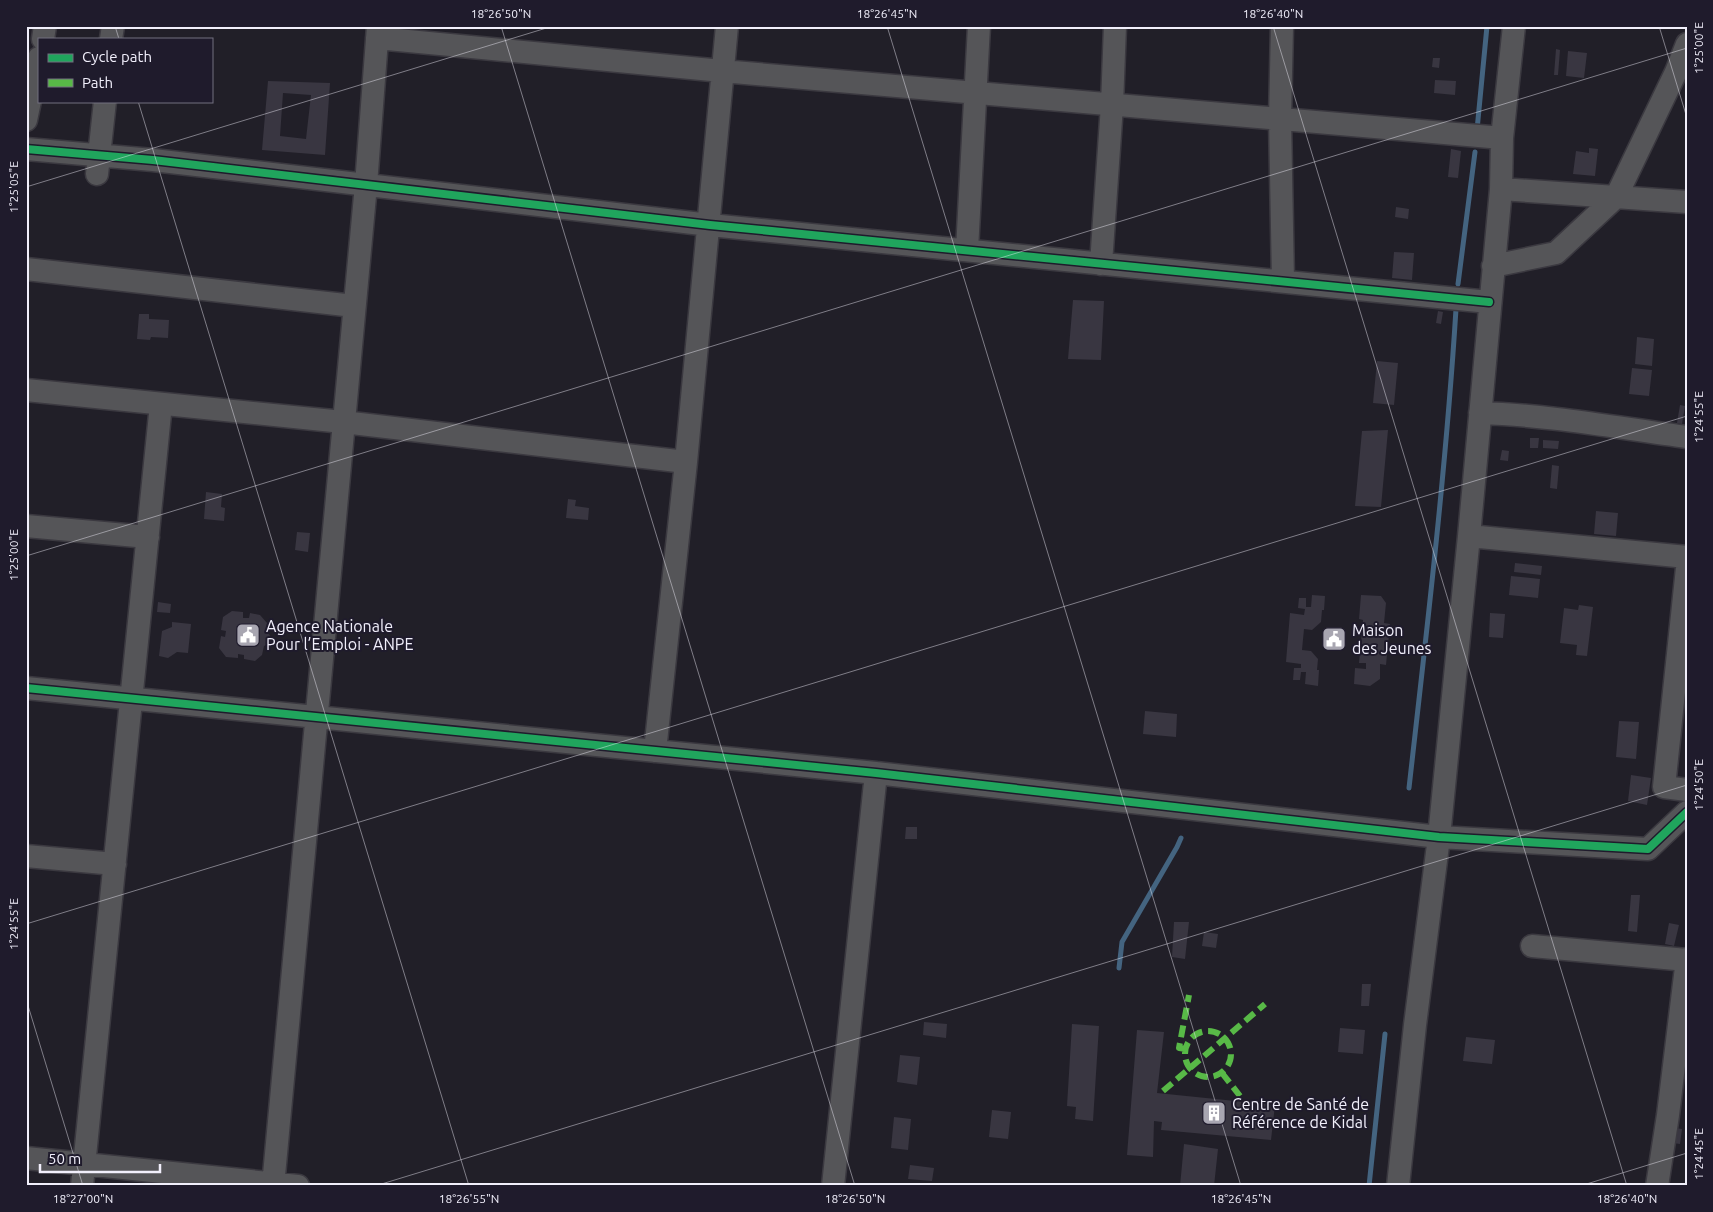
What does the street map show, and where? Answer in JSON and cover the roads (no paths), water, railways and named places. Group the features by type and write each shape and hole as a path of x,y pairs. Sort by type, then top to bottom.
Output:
{"street":[{"path":"655,751 710,225 727,26"},
{"path":"967,250 979,26"},
{"path":"1101,264 1112,105 1115,26"},
{"path":"1282,26 1280,119 1283,281"},
{"path":"1398,1186 1414,1025 1439,837 1470,536 1500,189 1502,138 1514,26"},
{"path":"273,1184 366,185 378,32 722,71 1502,138"},
{"path":"1493,266 1556,253 1616,197 1676,72 1687,44"},
{"path":"26,120 38,63"},
{"path":"98,165 105,102"},
{"path":"26,148 98,165 366,185 710,225 1489,302"},
{"path":"1500,189 1687,202"},
{"path":"26,269 354,306"},
{"path":"26,390 344,422 686,462"},
{"path":"83,1175 161,404"},
{"path":"1480,413 1520,414 1604,424 1687,437"},
{"path":"26,526 148,537"},
{"path":"1470,536 1687,557"},
{"path":"1687,568 1684,630 1664,787 1687,790"},
{"path":"26,688 876,773 1439,837 1648,849 1687,812"},
{"path":"833,1186 876,773"},
{"path":"26,856 115,864"},
{"path":"1532,946 1687,960 1677,1116 1657,1186"},
{"path":"26,1158 83,1175 298,1186"}],"waterway":[{"path":"1477,130 1487,26"},
{"path":"1458,284 1475,152"},
{"path":"1409,788 1441,489 1456,309"},
{"path":"1119,968 1122,942 1181,838"},
{"path":"1369,1186 1385,1034"}],"place":[{"name":"Agence Nationale Pour l’Emploi - ANPE","path":"248,635"},
{"name":"Maison des Jeunes","path":"1334,639"},
{"name":"Centre de Santé de Référence de Kidal","path":"1214,1113"}]}
